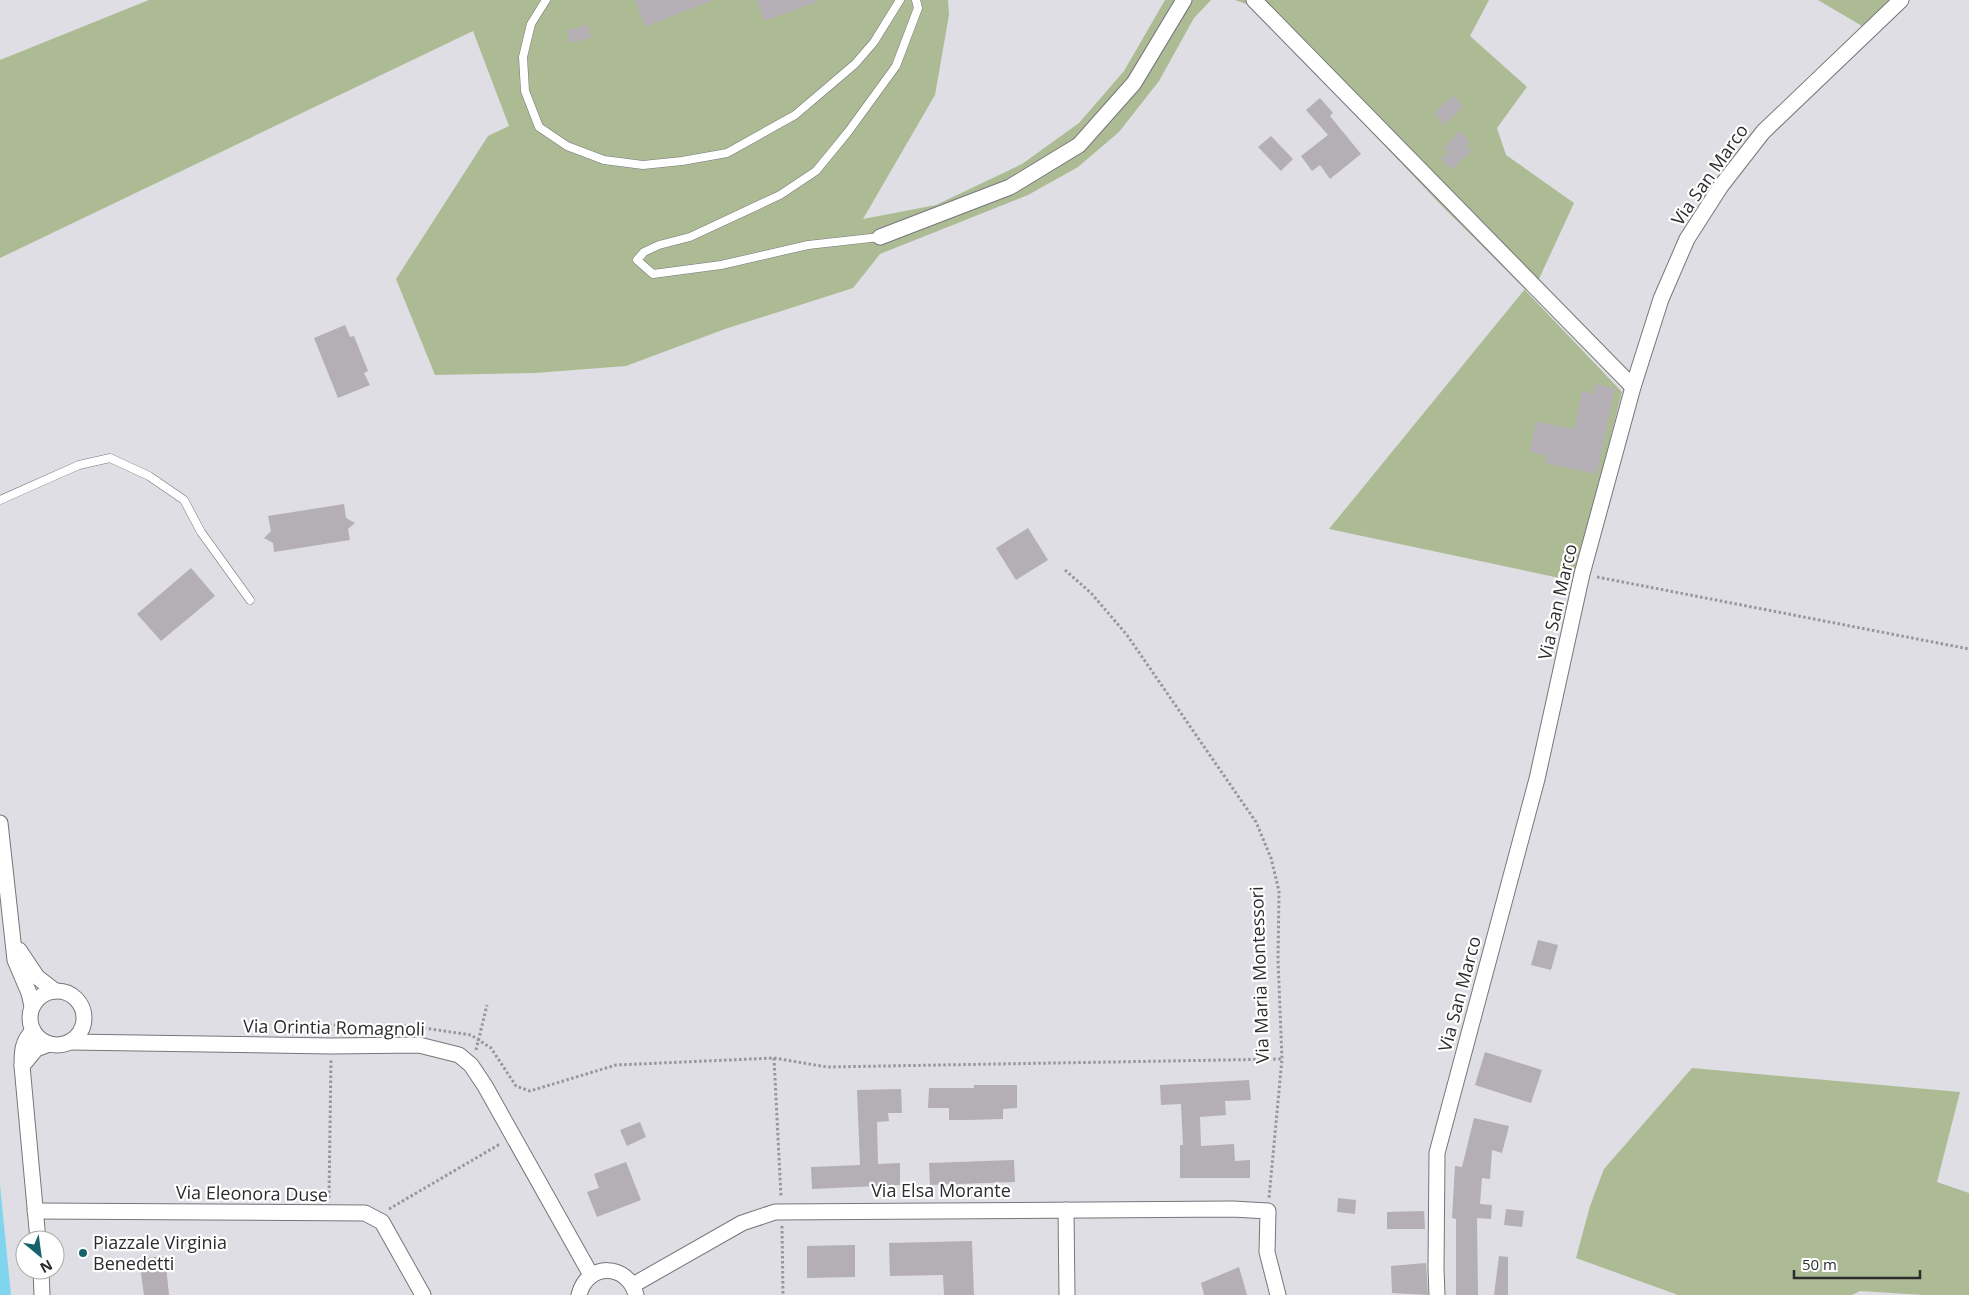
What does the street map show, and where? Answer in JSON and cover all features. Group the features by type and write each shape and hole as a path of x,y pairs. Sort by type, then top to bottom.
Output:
{"street":[{"path":"880,237 1010,187 1079,145 1134,83 1184,0"},
{"path":"1254,0 1633,387"},
{"name":"Via San Marco","path":"1437,1295 1437,1153 1537,779 1582,574 1633,387 1661,299 1687,239 1721,186 1764,132 1901,0"},
{"path":"0,823 15,942 15,960 29,993 32,1006 30,1023 42,1041 49,1044"},
{"path":"15,942 23,960 37,977 55,991"},
{"path":"32,1006 42,995 62,991 79,1002 91,1026 112,1042"},
{"path":"22,1066 36,1049 49,1044 70,1042 81,1030 84,1015"},
{"path":"33,1030 26,1037 22,1047 22,1066 37,1230"},
{"name":"Via Orintia Romagnoli","path":"70,1042 331,1046 419,1045 459,1055 471,1065 591,1275"},
{"path":"1066,1210 1067,1295"},
{"name":"Via Eleonora Duse","path":"35,1211 364,1213 373,1218"},
{"path":"1268,1211 1267,1252 1278,1295"},
{"name":"Via Elsa Morante","path":"635,1290 742,1223 782,1212 1268,1211"},
{"path":"373,1218 382,1222 423,1295"},
{"path":"579,1295 585,1281 591,1275 610,1270 619,1272 635,1290"},
{"path":"41,1280 42,1295"}],"lane":[{"path":"546,0 531,24 523,57 525,91 539,127 567,146 604,160 643,166 727,153 795,115 855,64 874,42 900,0"},
{"path":"880,237 808,245 721,265 653,274 637,260 644,252 690,237 780,196 816,171 848,132 896,66 918,8 916,0"},
{"path":"0,500 79,466 110,458 149,476 184,500 201,532 250,600"}],"path":[{"name":"Via Maria Montessori","path":"1065,570 1091,593 1127,634 1256,822 1271,858 1279,891 1278,960 1282,1059 1268,1211"},
{"path":"1582,574 1969,649"},
{"path":"471,1065 487,1005"},
{"path":"329,1214 330,1025 411,1026 471,1035 491,1048 516,1086 530,1091 616,1065 774,1058 826,1067 1282,1059"},
{"path":"774,1058 782,1212 783,1295"},
{"path":"373,1218 513,1136"}],"green space":[{"path":"149,0 948,0 949,15 935,95 863,219 936,205 1022,164 1079,123 1124,71 1165,0 1211,0 1194,18 1159,81 1119,132 1078,167 1028,195 880,254 853,288 725,329 626,366 535,373 435,375 396,279 488,136 509,126 473,31 0,258 0,60"},
{"path":"1235,0 1489,0 1470,36 1527,87 1497,128 1506,155 1574,203 1538,281 1525,290 1622,392 1574,581 1329,529 1525,289 1441,205 1252,6"},
{"path":"1818,0 1891,0 1862,26"},
{"path":"1692,1068 1960,1092 1937,1182 1969,1193 1969,1295 1924,1295 1860,1291 1852,1295 1678,1295 1576,1258 1590,1206 1604,1169"}],"water":[{"path":"0,1185 11,1295 0,1295"}],"building":[{"path":"635,0 711,0 711,1 645,27"},
{"path":"757,0 817,0 817,2 764,21"},
{"path":"588,25 591,38 570,43 567,30"},
{"path":"1453,95 1464,106 1444,125 1434,113"},
{"path":"1320,98 1333,113 1330,116 1361,154 1330,179 1320,165 1312,171 1301,156 1328,135 1306,110"},
{"path":"1460,131 1470,141 1466,146 1471,151 1452,170 1441,159 1448,152 1443,148"},
{"path":"1271,136 1293,159 1281,171 1258,147"},
{"path":"345,325 350,337 354,336 368,371 364,373 370,385 338,398 314,338"},
{"path":"1595,384 1615,388 1597,474 1545,463 1547,456 1530,452 1536,421 1574,429 1582,391 1593,394"},
{"path":"344,504 346,518 355,523 348,529 350,540 274,552 273,543 264,538 271,531 268,516"},
{"path":"1028,528 1048,560 1016,580 996,548"},
{"path":"191,568 215,596 161,641 137,614"},
{"path":"1538,940 1558,945 1551,970 1531,965"},
{"path":"1485,1052 1542,1070 1531,1103 1475,1085"},
{"path":"1249,1080 1251,1100 1225,1101 1226,1115 1200,1117 1201,1146 1234,1144 1235,1161 1250,1160 1250,1178 1180,1178 1180,1145 1183,1145 1181,1104 1161,1105 1160,1085"},
{"path":"974,1085 1017,1085 1017,1108 1003,1109 1003,1119 949,1120 949,1108 928,1108 929,1088 974,1088"},
{"path":"901,1089 902,1113 888,1113 889,1121 877,1122 878,1164 900,1163 900,1185 812,1189 811,1167 860,1165 857,1090"},
{"path":"1474,1118 1509,1126 1502,1153 1492,1150 1490,1179 1482,1178 1480,1204 1492,1205 1491,1219 1477,1218 1478,1295 1456,1295 1456,1219 1452,1218 1455,1166 1462,1167"},
{"path":"640,1122 646,1137 627,1146 620,1130"},
{"path":"1014,1160 1015,1182 930,1185 929,1163"},
{"path":"626,1162 641,1200 597,1217 587,1192 599,1188 594,1174"},
{"path":"1338,1198 1356,1200 1355,1214 1337,1212"},
{"path":"1506,1209 1524,1211 1522,1227 1504,1225"},
{"path":"1424,1211 1425,1229 1387,1229 1387,1212"},
{"path":"972,1241 974,1295 944,1295 943,1275 890,1276 889,1243"},
{"path":"855,1245 855,1277 807,1278 807,1246"},
{"path":"165,1256 169,1295 144,1295 139,1259"},
{"path":"1499,1256 1508,1257 1508,1295 1494,1295"},
{"path":"1426,1263 1428,1295 1392,1293 1391,1266"},
{"path":"1239,1267 1247,1295 1204,1295 1201,1283"}],"place":[{"name":"Piazzale Virginia Benedetti","path":"83,1253"}]}
